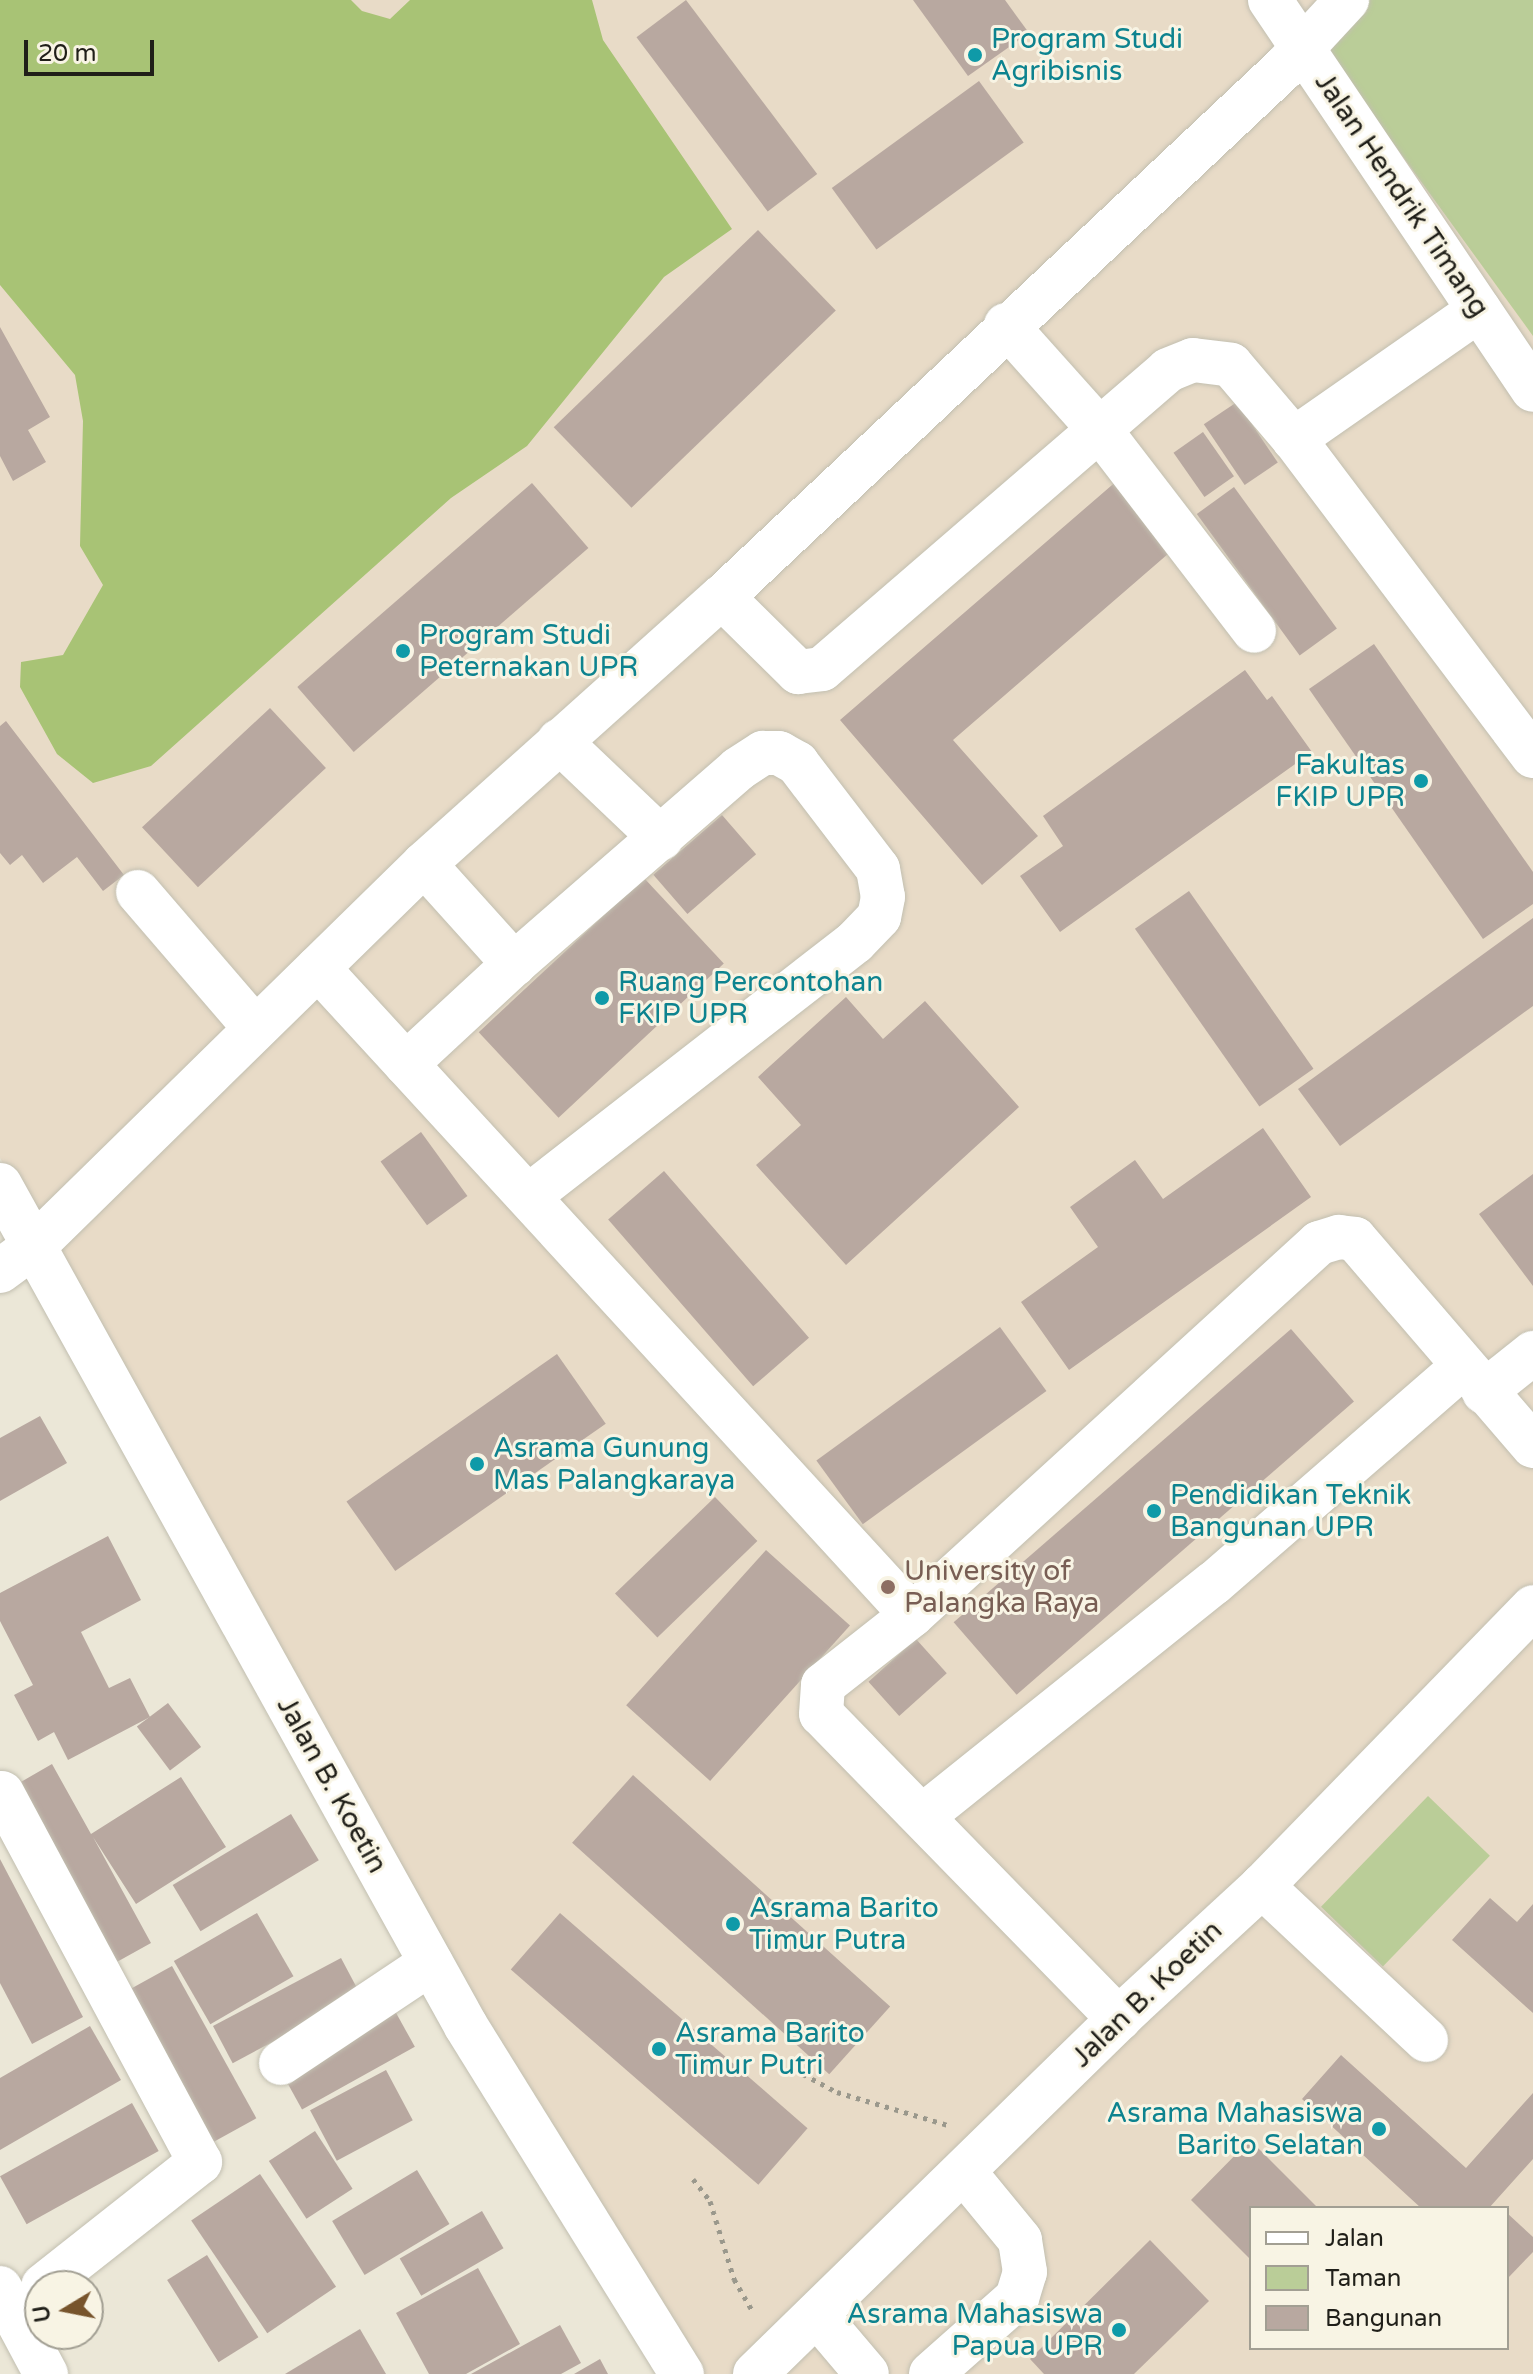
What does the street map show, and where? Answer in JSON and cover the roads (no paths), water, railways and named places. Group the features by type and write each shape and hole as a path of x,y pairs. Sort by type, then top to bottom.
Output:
{"street":[{"name":"Jalan Hendrik Timang","path":"1270,0 1533,390"},
{"path":"17,1259 424,864 722,597 1006,325 1284,68 1301,46 1347,0"},
{"path":"1294,439 1479,310"},
{"path":"1006,325 1100,430 1254,631"},
{"path":"722,597 798,672 822,669 1168,370 1210,358 1231,365 1294,439 1533,756"},
{"path":"559,741 661,838"},
{"path":"406,1064 514,964 738,769 763,753 779,753 797,763 878,869 883,897 879,917 855,942 531,1194"},
{"path":"424,864 514,964"},
{"path":"138,892 255,1028"},
{"path":"318,968 531,1194 912,1615"},
{"name":"Jalan B. Koetin","path":"0,1185 17,1259 431,1963 682,2374"},
{"path":"1119,2019 924,1815 821,1714 818,1699 823,1685 912,1615 1319,1243 1339,1237 1355,1239 1472,1380 1533,1446"},
{"path":"924,1815 1472,1380 1533,1353"},
{"name":"Jalan B. Koetin","path":"769,2360 978,2160 1119,2019 1262,1886 1533,1607"},
{"path":"2,1793 200,2162 19,2298 46,2374"},
{"path":"1262,1886 1426,2040"},
{"path":"281,2063 431,1963"},
{"path":"931,2374 1017,2298 1025,2272 1020,2240 978,2160"},
{"path":"817,2315 867,2374"}],"place":[{"name":"Program Studi Agribisnis","path":"975,55"},
{"name":"Program Studi Peternakan UPR","path":"403,651"},
{"name":"Fakultas FKIP UPR","path":"1421,781"},
{"name":"Ruang Percontohan FKIP UPR","path":"602,998"},
{"name":"Asrama Gunung Mas Palangkaraya","path":"477,1464"},
{"name":"Pendidikan Teknik Bangunan UPR","path":"1154,1511"},
{"name":"University of Palangka Raya","path":"888,1587"},
{"name":"Asrama Barito Timur Putra","path":"733,1924"},
{"name":"Asrama Barito Timur Putri","path":"659,2049"},
{"name":"Asrama Mahasiswa Barito Selatan","path":"1379,2129"},
{"name":"Asrama Mahasiswa Papua UPR","path":"1119,2330"}]}
